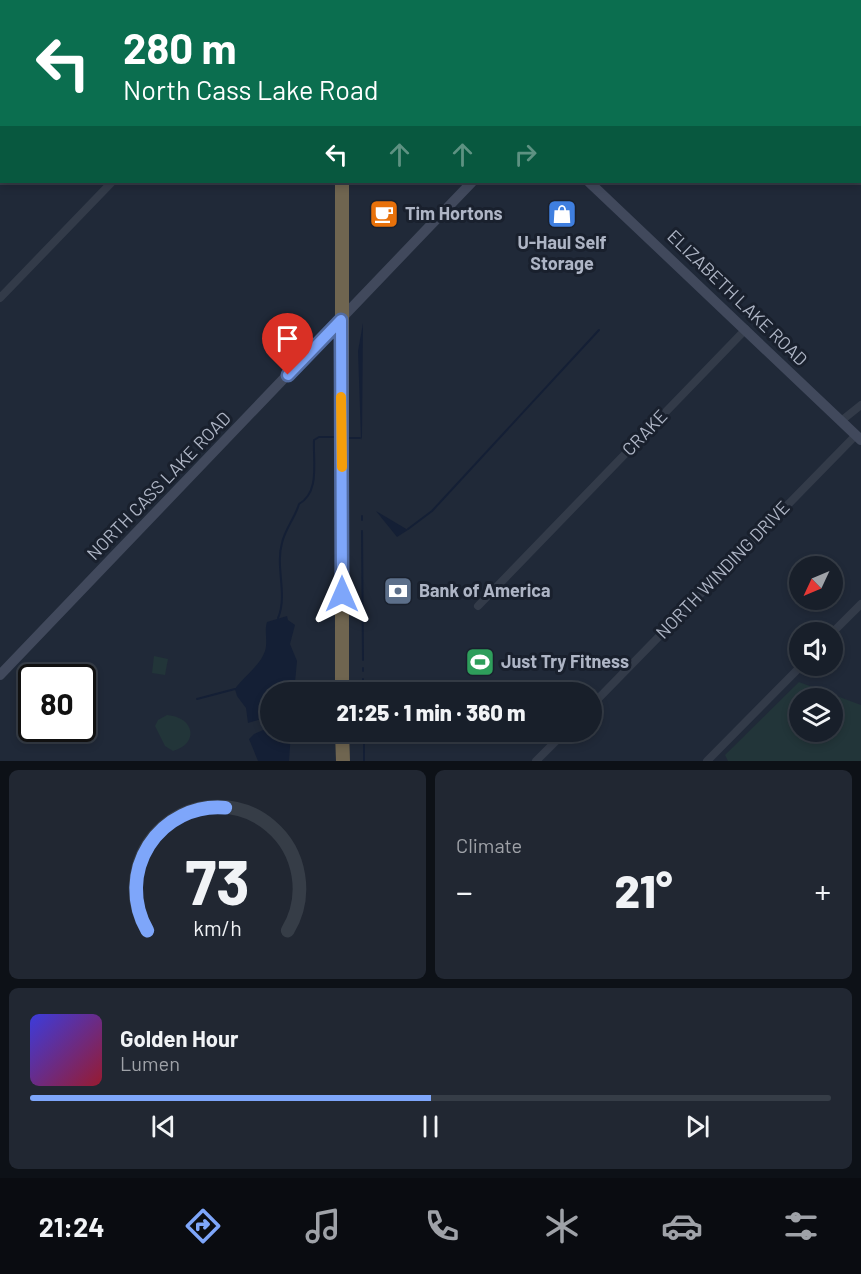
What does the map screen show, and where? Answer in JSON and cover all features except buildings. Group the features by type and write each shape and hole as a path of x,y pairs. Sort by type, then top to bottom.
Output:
{"highway":[{"path":"342,183 342,682"},
{"path":"342,742 343,761"}],"street":[{"path":"0,298 111,183"},
{"name":"NORTH CASS LAKE ROAD","path":"0,675 471,183"},
{"name":"ELIZABETH LAKE ROAD","path":"593,183 858,438"},
{"name":"CRAKE","path":"478,606 746,329"},
{"path":"841,421 861,405"},
{"name":"NORTH WINDING DRIVE","path":"602,695 858,438"},
{"path":"843,622 861,604"},
{"path":"707,761 791,676"},
{"path":"536,761 555,742"}],"green space":[{"path":"154,656 168,659 165,675 152,673"},
{"path":"799,682 815,688 793,688"},
{"path":"789,692 789,742 843,742 843,698 861,705 861,761 728,761 725,755"},
{"path":"167,715 183,720 190,731 187,742 173,751 165,746 155,726 158,720"}],"water":[{"path":"363,323 362,437 361,440 358,351"},
{"path":"376,511 408,530 397,537"},
{"path":"287,616 288,620 295,625 290,644 297,661 295,682 260,682 260,719 248,723 246,708 235,689 263,656 266,648 267,622"},
{"path":"260,731 260,742 290,742 289,761 258,761 249,739"}],"waterway":[{"path":"408,529 432,511 599,330"},
{"path":"278,618 282,600 280,552 285,533 299,504 306,499 313,485 314,440 319,437 338,437"},
{"path":"347,438 360,438"},
{"path":"362,531 363,660"},
{"path":"197,699 235,689"},
{"path":"364,742 364,761"}],"slow traffic":[{"path":"341,397 342,467"}],"place":[{"name":"Tim Hortons","path":"384,214"},
{"name":"U-Haul Self Storage","path":"562,214"},
{"name":"Bank of America","path":"398,591"},
{"name":"Just Try Fitness","path":"480,662"}],"route":[{"path":"288,375 341,320 342,594"}]}
